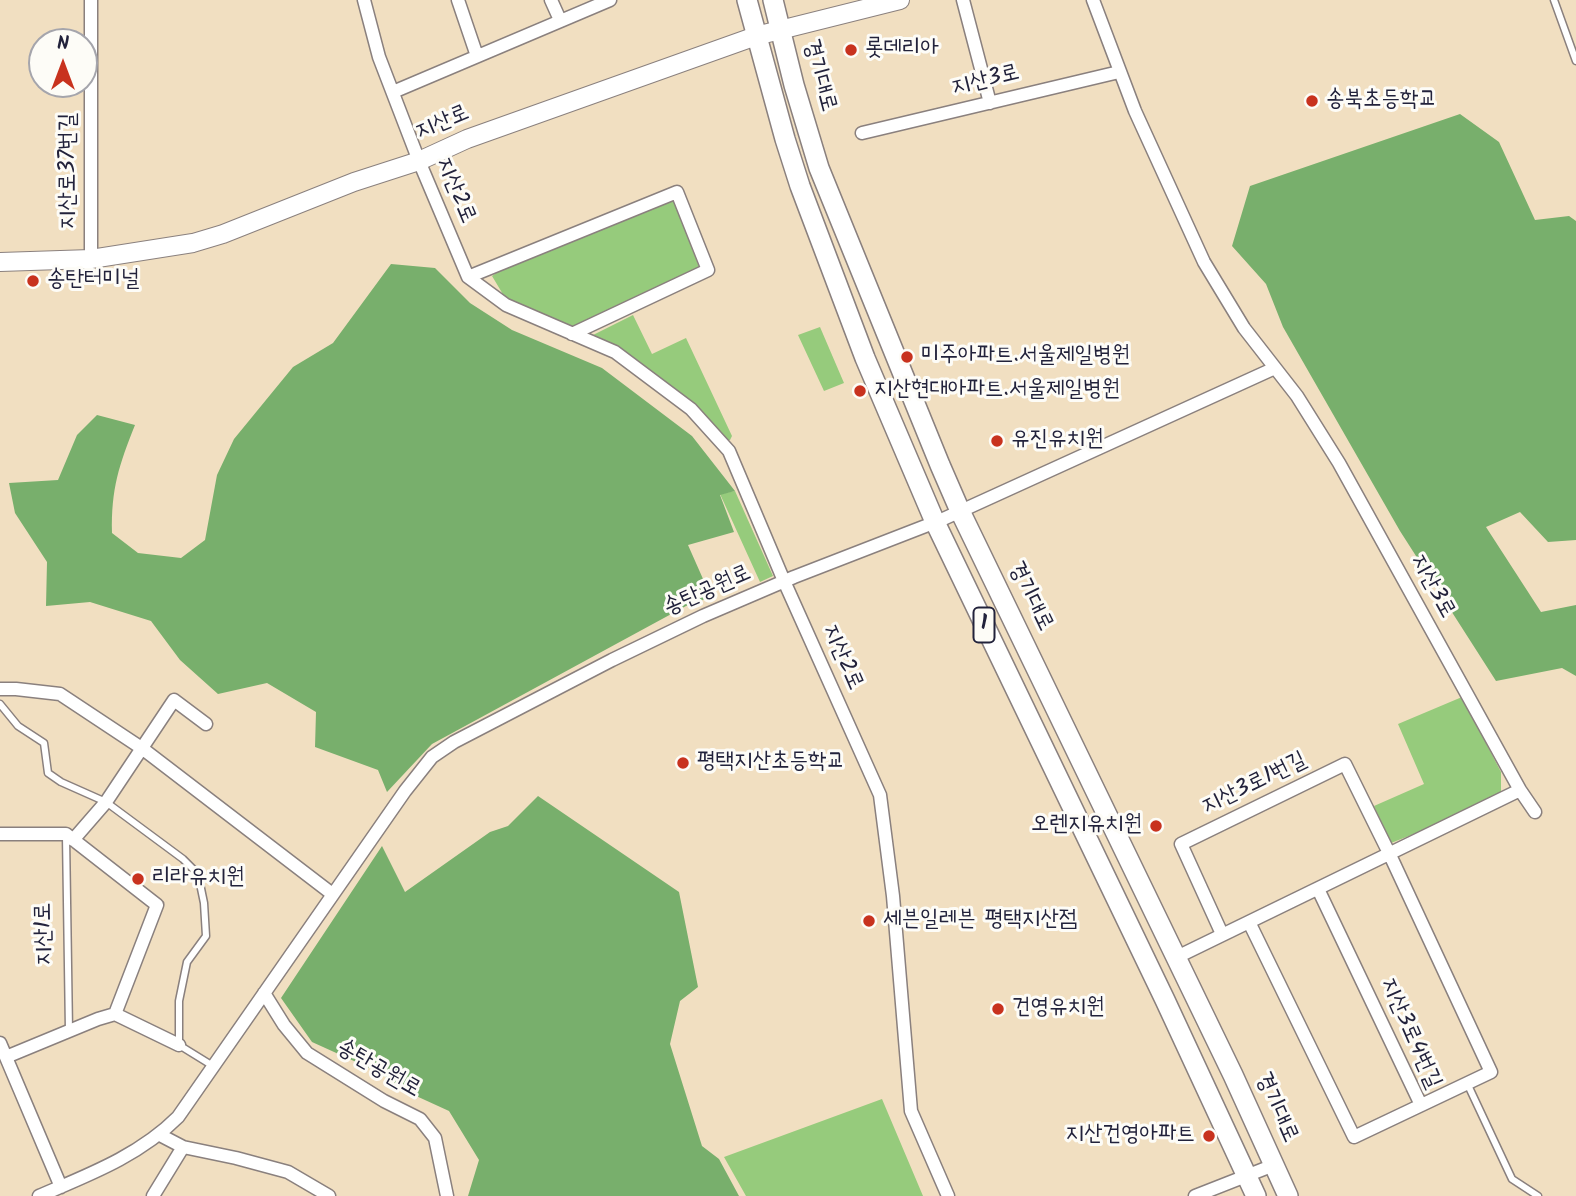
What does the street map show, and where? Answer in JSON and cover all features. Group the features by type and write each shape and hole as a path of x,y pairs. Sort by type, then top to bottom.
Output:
{"main road":[{"name":"1","path":"747,0 785,139 823,250 865,358 935,522 1165,1000 1256,1196"},
{"name":"경기대로","path":"773,0 794,85 819,168 960,511 1177,957 1288,1196"},
{"name":"지산로","path":"0,262 91,259 193,243 419,161 467,139 756,36 900,0"}],"street":[{"name":"지산로37번길","path":"91,0 91,259"},
{"name":"지산2로","path":"364,0 377,52 468,277 506,305 615,352 691,409 729,451 880,795 893,896 899,995 911,1111 948,1196"},
{"path":"458,0 477,56"},
{"path":"551,0 560,20"},
{"path":"393,92 610,0"},
{"path":"963,0 989,103"},
{"name":"지산3로","path":"1093,0 1119,72 1204,262 1244,328 1297,396 1339,463 1520,790 1535,812"},
{"name":"지산3로","path":"862,133 1119,72"},
{"path":"468,277 677,192 708,270 572,334"},
{"name":"송탄공원로","path":"38,1196 109,1167 160,1135 178,1117 331,893 432,757 473,731 703,616 935,522 1275,368"},
{"path":"0,689 60,694 143,750 331,893"},
{"path":"69,837 106,802 174,700 206,724"},
{"name":"지산3로1번길","path":"1222,934 1181,844 1345,764 1390,855"},
{"path":"1177,957 1520,790"},
{"path":"0,834 69,837 157,905 115,1014"},
{"name":"지산3로4번길","path":"1249,922 1354,1137 1491,1072 1390,855"},
{"name":"지산3로4번길","path":"1318,889 1421,1105"},
{"name":"송탄공원로","path":"264,993 284,1025 307,1053 374,1095 420,1119 435,1138 447,1196"},
{"path":"6,1057 115,1014 178,1045"},
{"path":"0,1043 61,1186"},
{"path":"160,1135 183,1147 288,1172 329,1196"},
{"path":"153,1196 183,1147"},
{"path":"1195,1196 1274,1165"}],"lane":[{"path":"1554,0 1576,61"},
{"path":"0,704 18,726 44,743 48,773 61,782 106,802 183,859 198,874 204,903 206,936 187,962 178,1001 178,1045 213,1066"},
{"name":"지산1로","path":"69,837 69,1031"},
{"path":"1467,1083 1512,1179 1538,1196"}],"green space":[{"path":"1460,114 1499,142 1535,220 1569,216 1576,221 1576,540 1548,542 1520,512 1486,527 1541,612 1576,605 1576,676 1562,668 1496,681 1400,531 1283,327 1266,284 1232,246 1250,186"},
{"path":"673,200 700,269 567,329 504,296 492,276 505,267"},
{"path":"391,264 435,268 470,303 512,330 602,368 692,436 735,491 720,495 734,532 688,545 711,597 686,606 432,744 387,792 378,770 315,747 316,712 267,683 218,694 180,660 151,621 90,602 46,606 47,562 15,513 9,483 58,480 77,435 97,415 135,425 117,477 112,533 138,553 181,558 205,540 217,475 234,439 293,367 333,343"},
{"path":"633,315 652,354 686,338 732,436 730,440 724,440 681,397 585,339"},
{"path":"820,327 844,383 824,391 798,335"},
{"path":"735,491 773,576 760,582 720,494"},
{"path":"1462,697 1501,772 1501,800 1391,843 1374,806 1424,784 1398,724"},
{"path":"538,796 679,892 698,987 680,1001 670,1044 702,1146 719,1159 739,1196 468,1196 479,1160 449,1111 414,1095 376,1071 312,1042 281,998 382,846 405,892 490,832 508,826"},
{"path":"882,1099 923,1196 746,1196 724,1157"}],"place":[{"name":"롯데리아","path":"851,50"},
{"name":"송북초등학교","path":"1312,101"},
{"name":"송탄터미널","path":"33,281"},
{"name":"미주아파트.서울제일병원","path":"907,357"},
{"name":"지산현대아파트.서울제일병원","path":"860,391"},
{"name":"유진유치원","path":"997,441"},
{"name":"평택지산초등학교","path":"683,763"},
{"name":"오렌지유치원","path":"1156,826"},
{"name":"리라유치원","path":"138,879"},
{"name":"세븐일레븐 평택지산점","path":"869,921"},
{"name":"건영유치원","path":"998,1009"},
{"name":"지산건영아파트","path":"1209,1136"}]}
